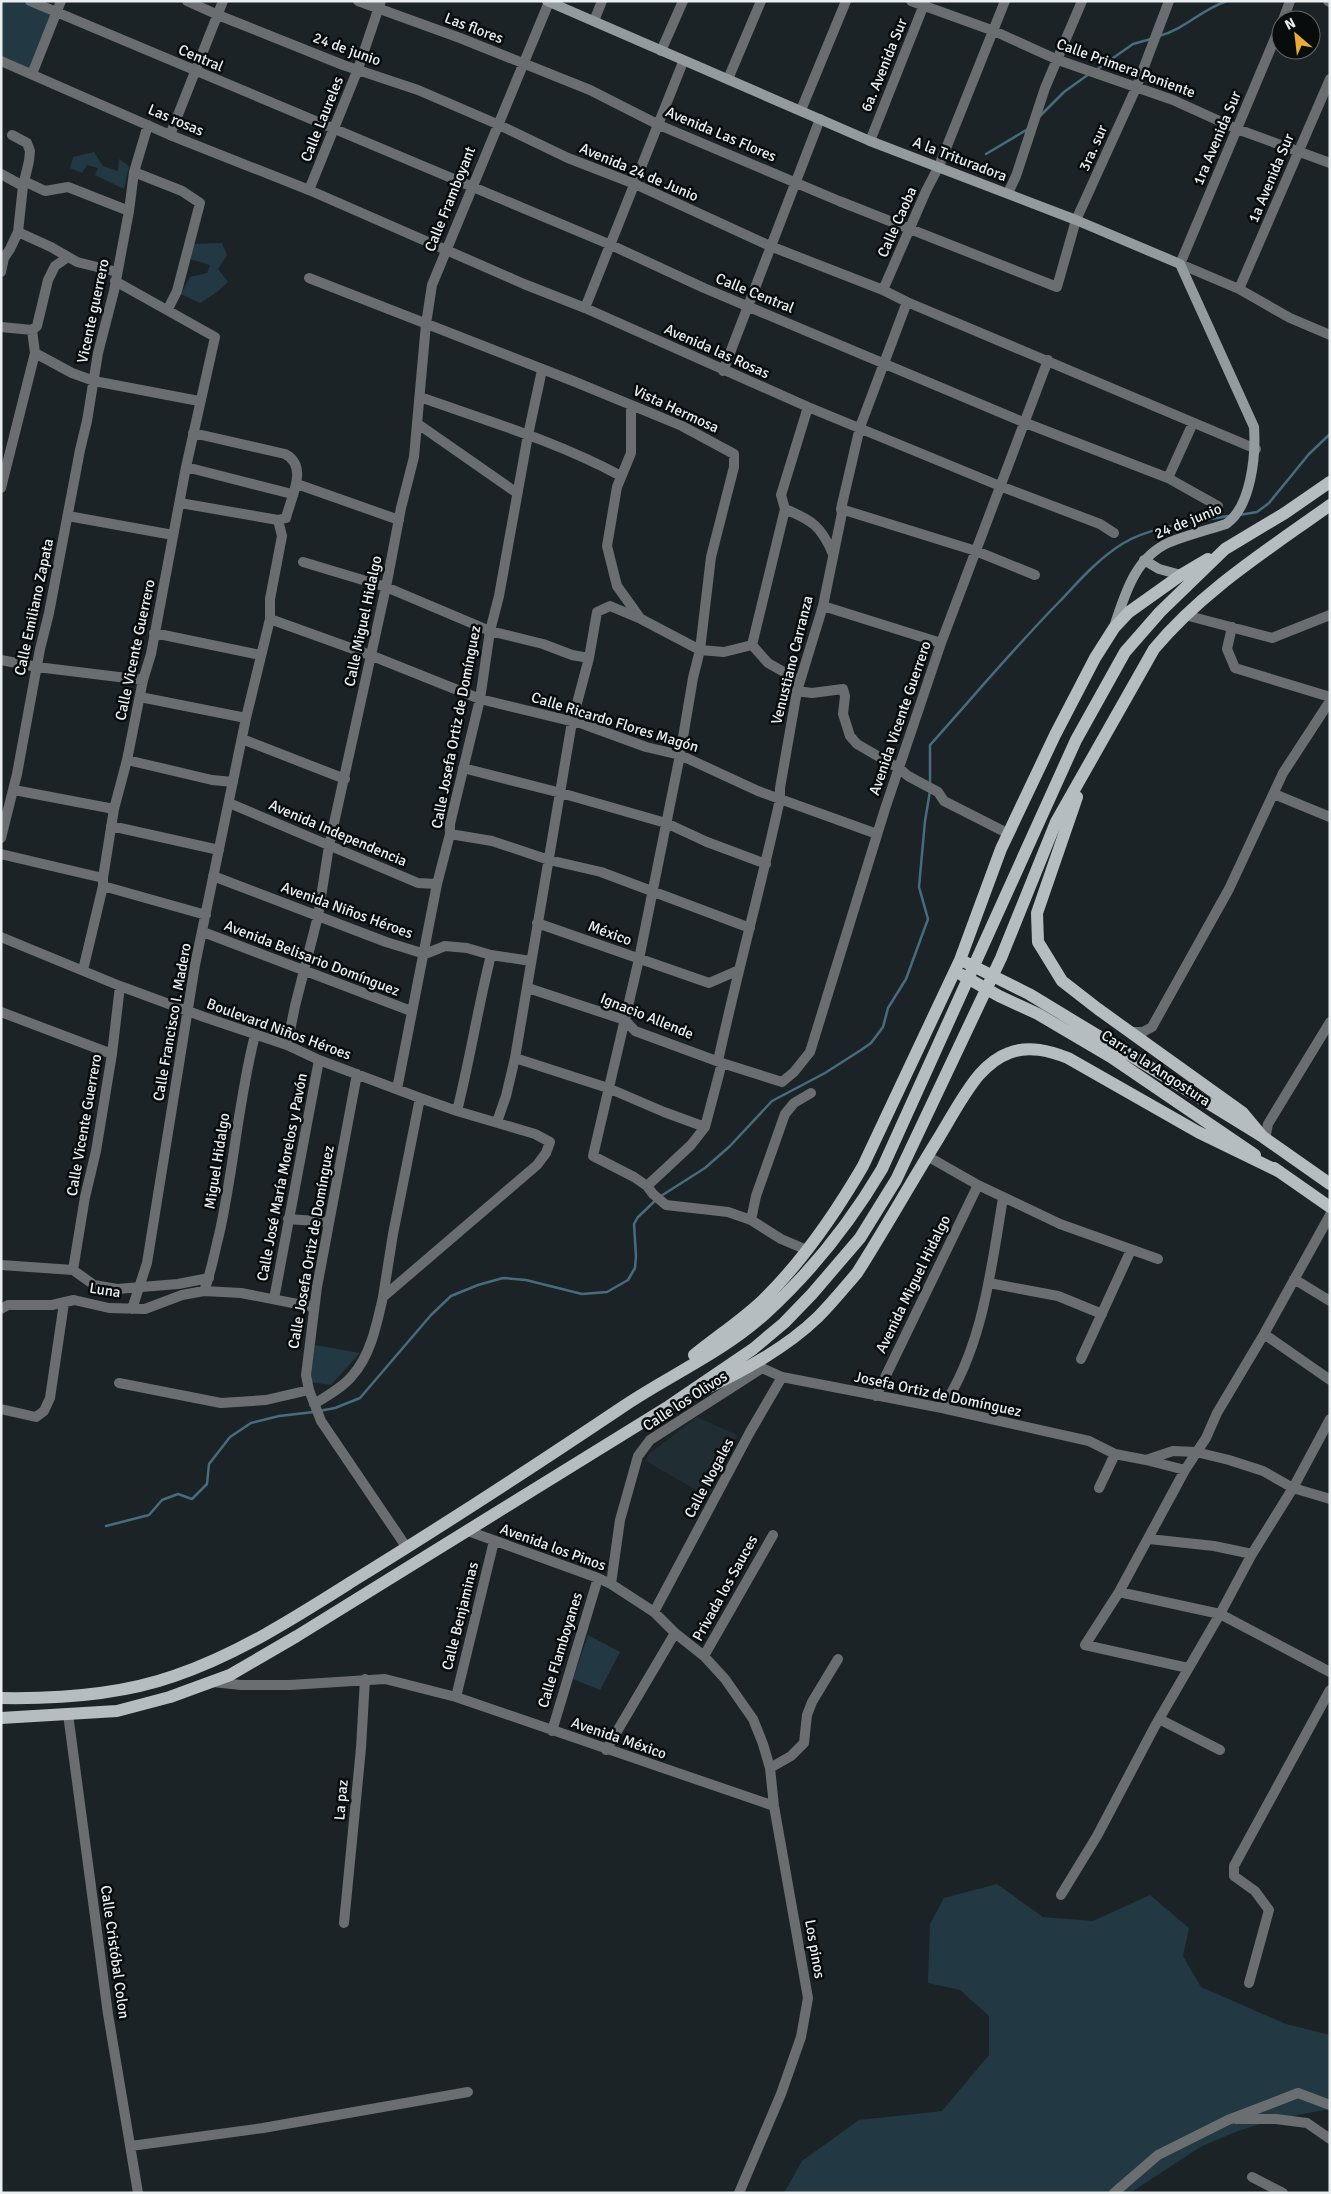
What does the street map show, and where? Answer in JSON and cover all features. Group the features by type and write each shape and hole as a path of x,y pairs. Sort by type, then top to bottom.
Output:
{"main road":[{"path":"658,1383 761,1302 808,1250 847,1193 863,1166 958,966 1001,849 1055,735 1095,658 1114,628 1128,612 1180,575 1285,513 1330,482"},
{"path":"1,1718 117,1711 170,1697 230,1675 297,1636 670,1406 754,1349 784,1323 812,1294 860,1238 896,1180 1001,958 1056,822 1154,649 1185,615 1236,573 1330,505"},
{"path":"1,1698 71,1696 127,1689 174,1676 230,1652 288,1621 407,1548 509,1483 658,1383 735,1338 764,1315 820,1258 844,1227 882,1169 1076,740 1125,652 1160,612 1225,549"},
{"path":"1085,772 1037,913 1038,942 1062,981 1243,1114 1264,1138"},
{"name":"Carr. a la Angostura","path":"958,966 1029,994 1264,1138 1330,1184"},
{"name":"Carr. a la Angostura","path":"958,966 999,996 1038,1014 1112,1057 1280,1172 1330,1214"},
{"path":"670,1406 759,1365 818,1317 857,1273 927,1156 979,1075 992,1063 1008,1053 1021,1049 1035,1049 1054,1052 1068,1058 1198,1132 1280,1172"}],"street":[{"path":"30,1 57,12"},
{"path":"1,61 32,74 61,1"},
{"name":"24 de junio","path":"187,1 218,15 358,69 418,90 497,124"},
{"path":"170,135 223,1"},
{"name":"Las flores","path":"358,1 380,5 523,63"},
{"path":"594,21 602,1"},
{"path":"661,51 683,1"},
{"path":"728,79 761,1"},
{"path":"801,110 846,1"},
{"name":"Calle Primera Poniente","path":"911,1 925,4 994,31 1058,60 1173,100 1237,128 1330,164"},
{"name":"Calle Caoba","path":"883,290 908,230 939,166 1005,1"},
{"path":"1008,193 1016,176 1045,88 1082,1"},
{"name":"3ra. sur","path":"1057,287 1076,220 1136,88 1169,1"},
{"name":"A la Trituradora","path":"548,2 683,62 728,79 870,141 1008,193 1180,264"},
{"name":"Calle Framboyant","path":"426,324 432,285 445,250 548,2"},
{"name":"6a. Avenida Sur","path":"870,141 925,4"},
{"name":"Calle Laureles","path":"309,190 358,69 380,5"},
{"name":"Central","path":"57,12 334,129"},
{"name":"1ra Avenida Sur","path":"1180,264 1271,48"},
{"path":"585,308 683,62"},
{"name":"Avenida Las Flores","path":"523,63 590,90 659,124 908,230 1057,287"},
{"name":"Las rosas","path":"32,74 170,135 309,190"},
{"name":"1a Avenida Sur","path":"1239,289 1330,79"},
{"path":"723,371 820,119"},
{"name":"Avenida 24 de Junio","path":"497,124 568,158 635,184 770,246 883,290 907,302 1256,449"},
{"name":"Vicente guerrero","path":"148,125 134,172 129,211 98,353 94,381 199,401"},
{"name":"Calle Central","path":"334,129 611,245 748,306 1023,422 1168,478 1218,506"},
{"path":"1,272 2,258 10,249 18,232 23,183 30,151 28,144 12,135"},
{"path":"18,232 51,247 77,262 116,276 168,309 177,291 200,203 182,191 134,172"},
{"path":"1,174 45,191 68,187 129,211"},
{"name":"Avenida las Rosas","path":"309,190 445,250 585,308 723,371 1000,486 1100,524 1114,533"},
{"path":"1,327 32,330 37,326 48,280 55,266 68,257"},
{"path":"1180,264 1239,289 1290,318 1330,335"},
{"path":"1180,264 1254,428 1256,449"},
{"path":"309,278 426,324"},
{"name":"Venustiano Carranza","path":"704,1127 780,799 780,788 798,686 823,606 839,524 840,509 860,427 907,302"},
{"name":"Calle Vicente Guerrero","path":"83,970 103,882 114,809 127,760 143,680 151,654 192,434 215,337 168,309"},
{"name":"Vista Hermosa","path":"426,324 682,426 734,454 734,467 711,557 700,650"},
{"name":"Calle Miguel Hidalgo","path":"287,1045 318,916 329,846 414,457 426,324"},
{"path":"1,488 35,353 32,330"},
{"path":"35,353 94,381"},
{"name":"Avenida Vicente Guerrero","path":"782,1082 794,1072 810,1052 877,834 940,643 1048,360"},
{"name":"Calle Josefa Ortiz de Domínguez","path":"397,1089 437,884 480,699 490,631 499,596 528,435 542,370"},
{"name":"Calle Emiliano Zapata","path":"1,838 14,790 94,381"},
{"path":"420,397 528,435 599,464 621,476"},
{"path":"631,405 631,453 617,487 607,546 617,586 640,619"},
{"path":"752,645 785,509 782,496 808,406"},
{"path":"1168,478 1193,423"},
{"path":"418,424 517,493"},
{"path":"192,434 286,454 294,458 297,465 297,484 282,519 282,536 270,599 270,620"},
{"name":"24 de junio","path":"1114,628 1127,590 1144,560 1170,542 1226,524 1233,519 1249,484 1256,449"},
{"path":"186,467 292,494"},
{"path":"297,484 399,520"},
{"path":"180,503 282,519"},
{"path":"785,509 806,518 820,530 832,554"},
{"path":"840,509 976,551 1035,575"},
{"path":"68,516 173,535"},
{"path":"820,530 839,524"},
{"path":"1144,560 1159,569 1180,575"},
{"path":"304,562 386,587 490,631 543,644 572,655 589,658"},
{"path":"497,1122 506,1096 515,1058 572,722 589,658 597,612 610,606 700,650 724,652 752,645"},
{"path":"823,606 940,643"},
{"path":"1185,615 1272,638 1330,614"},
{"name":"Calle Francisco I. Madero","path":"132,1309 147,1263 180,1060 186,1010 246,718 270,620"},
{"name":"Calle Ricardo Flores Magón","path":"270,620 370,655 480,699 572,722 646,747 680,755 758,791 877,834"},
{"path":"1232,627 1228,649 1235,668 1330,697"},
{"path":"154,633 260,655"},
{"path":"752,645 768,662 798,686 812,693 843,689 845,696 843,714 850,736 857,744 938,792 944,802 1009,834"},
{"path":"700,650 638,959 593,1156 647,1186 666,1205 728,1212 751,1220 780,1240 808,1250"},
{"path":"1,660 37,667 143,680"},
{"path":"140,697 246,718"},
{"path":"1154,1050 1150,1040 1152,1027 1229,890 1283,773 1330,701"},
{"path":"242,739 345,779"},
{"path":"127,760 212,780 233,782"},
{"path":"463,768 666,823 707,842 766,864"},
{"path":"14,790 114,809"},
{"path":"1274,794 1330,817"},
{"name":"Avenida Independencia","path":"229,804 418,883 437,884"},
{"path":"112,826 219,850"},
{"path":"450,834 492,841 549,860 601,872 750,928"},
{"path":"1,854 103,882 206,915"},
{"name":"Avenida Niños Héroes","path":"213,876 386,942 424,954 445,946 467,948 491,955 531,961"},
{"name":"México","path":"537,923 709,983 739,970"},
{"name":"Avenida Belisario Domínguez","path":"203,932 411,1011"},
{"name":"Boulevard Niños Héroes","path":"1,937 120,986 287,1045 319,1060 420,1098 534,1134 550,1142 546,1153 537,1165 383,1297"},
{"path":"457,1111 468,1069 482,990 491,955"},
{"name":"Calle Vicente Guerrero","path":"73,1270 85,1197 96,1151 112,1054 120,986"},
{"name":"Ignacio Allende","path":"528,988 625,1020 635,1031 782,1082"},
{"path":"1,1012 112,1054"},
{"path":"1264,1138 1268,1124 1330,1022"},
{"path":"1129,1032 1143,1032 1152,1027"},
{"name":"Miguel Hidalgo","path":"204,1291 209,1278 226,1202 248,1061 255,1035"},
{"path":"515,1058 608,1088 704,1127 691,1145 647,1186"},
{"name":"Calle José María Morelos y Pavón","path":"274,1299 319,1060"},
{"name":"Calle Josefa Ortiz de Domínguez","path":"358,1074 314,1307 306,1376 309,1390 321,1421 407,1548"},
{"path":"751,1220 756,1196 785,1114 794,1103 811,1093"},
{"path":"315,1406 352,1376 374,1334 383,1297 392,1234 420,1098"},
{"path":"927,1156 978,1186 1060,1224 1158,1259"},
{"name":"Avenida Miguel Hidalgo","path":"876,1396 978,1186"},
{"path":"942,1408 961,1376 975,1336 988,1283 1002,1198"},
{"path":"1188,1668 1085,1646 1119,1592 1162,1510 1206,1438 1217,1413 1264,1334 1330,1214"},
{"path":"288,1219 329,1222"},
{"path":"1081,1359 1131,1250"},
{"path":"1,1265 73,1270 94,1285 117,1289 140,1288 209,1278"},
{"path":"1294,1279 1330,1301"},
{"path":"988,1283 1058,1296 1102,1314"},
{"name":"Luna","path":"1,1309 8,1305 64,1303 74,1300 109,1308 145,1309 182,1295 204,1291 241,1293 314,1307"},
{"path":"1,1409 36,1417 44,1411 50,1398 64,1303"},
{"path":"1264,1334 1330,1380"},
{"path":"759,1365 782,1377"},
{"name":"Calle los Olivos","path":"611,1584 620,1520 638,1456 650,1440 759,1365"},
{"name":"Josefa Ortiz de Domínguez","path":"782,1377 942,1408 1089,1441 1116,1454 1185,1470"},
{"name":"Calle Nogales","path":"654,1612 750,1432 782,1377"},
{"path":"118,1383 221,1403 266,1400 309,1390"},
{"path":"1061,1896 1097,1836 1155,1726 1161,1720 1252,1554 1293,1488 1330,1419"},
{"path":"1146,1460 1172,1451 1196,1452 1263,1471 1293,1488 1330,1499"},
{"path":"1099,1488 1116,1454"},
{"name":"Avenida los Pinos","path":"468,1531 611,1584 654,1612 675,1633 704,1656 737,1694 753,1719 764,1744 770,1768 774,1806"},
{"name":"Privada los Sauces","path":"704,1656 773,1535"},
{"path":"1148,1539 1214,1546 1252,1554"},
{"name":"Calle Benjaminas","path":"456,1698 494,1541"},
{"name":"Calle Flamboyanes","path":"552,1731 598,1578"},
{"path":"1119,1592 1220,1614 1330,1672"},
{"path":"606,1750 675,1633"},
{"path":"770,1768 791,1756 804,1743 807,1715 812,1702 838,1659"},
{"name":"Avenida México","path":"210,1682 241,1685 290,1685 385,1679 456,1698 774,1806"},
{"name":"La paz","path":"344,1923 359,1768 364,1680"},
{"path":"1249,1983 1269,1910 1255,1891 1234,1876 1234,1866 1330,1690"},
{"name":"Calle Cristóbal Colon","path":"68,1714 108,2014 138,2193"},
{"path":"1161,1720 1220,1750"},
{"name":"Los pinos","path":"739,2193 781,2094 801,2036 808,1998 774,1806"},
{"path":"130,2146 263,2128 468,2092"},
{"path":"1114,2193 1158,2154 1228,2120 1298,2093 1330,2105"},
{"path":"1228,2120 1276,2119 1307,2124 1330,2139"},
{"path":"1252,2177 1283,2193"}],"shaded area":[{"path":"1,1 21,1 51,15 30,72 1,61"},
{"path":"94,152 103,166 118,171 119,159 129,166 124,189 95,175 98,168 87,165 82,173 70,168 73,157"},
{"path":"222,243 227,255 218,269 228,282 200,303 181,294 190,277 207,273 210,265 190,259 191,244"},
{"path":"315,1345 360,1353 331,1385 309,1382"},
{"path":"697,1417 737,1435 708,1497 646,1461 648,1455"},
{"path":"588,1635 620,1652 600,1690 573,1679"},
{"path":"997,1884 1043,1917 1093,1921 1150,1895 1189,1928 1183,1956 1201,1987 1286,2024 1330,2035 1330,2109 1276,2119 1238,2131 1202,2146 1130,2193 784,2193 802,2161 859,2120 942,2111 989,2055 989,2016 960,1990 928,1983 930,1924 944,1898"}],"waterway":[{"path":"1159,36 1169,33 1209,9 1227,1"},
{"path":"1096,70 1133,44 1151,39"},
{"path":"1040,116 1064,92 1089,74"},
{"path":"986,154 1028,129"},
{"path":"1239,515 1257,512 1269,503 1309,454 1330,434"},
{"path":"930,783 930,745 1027,636 1097,563 1122,544 1146,533 1228,516"},
{"path":"661,1196 705,1168 730,1146 772,1101 825,1073 861,1050 871,1043 883,1027 888,1008 906,979 928,919 919,887 925,821 930,791"},
{"path":"319,1411 335,1408 360,1398 431,1315 451,1296 478,1285 503,1278 526,1280 582,1294 607,1292 628,1280 635,1268 634,1224 638,1217 657,1199"},
{"path":"106,1526 149,1515 162,1500 178,1494 192,1499 207,1484 209,1464 230,1437 251,1423 279,1416 314,1412"}]}
